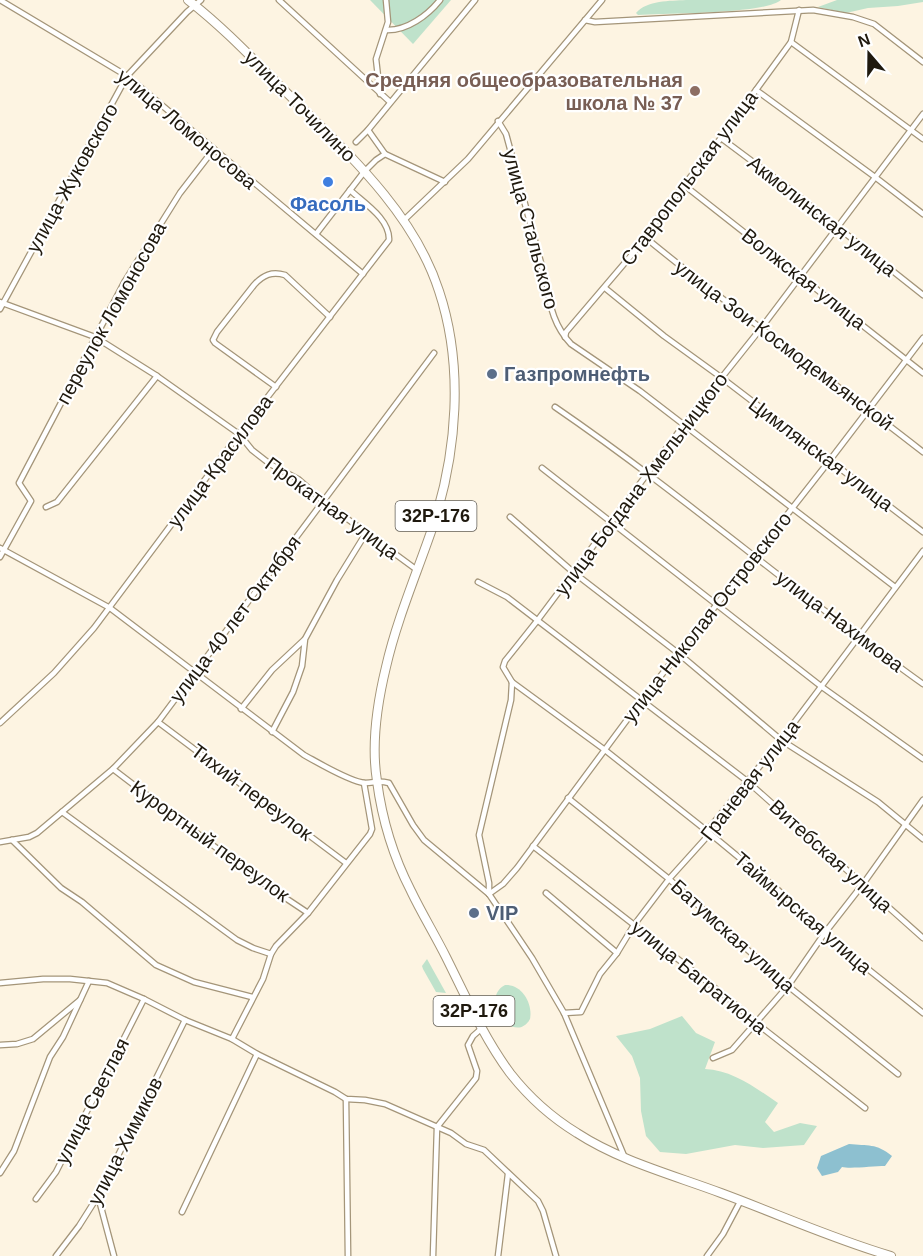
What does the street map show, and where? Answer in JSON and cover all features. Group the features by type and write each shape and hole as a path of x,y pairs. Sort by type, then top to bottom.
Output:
{"main road":[{"name":"улица Точилино","path":"188,0 198,3 364,172 403,221"},
{"name":"32Р-176","path":"403,221 423,252 440,291 451,340 454,372 454,422 447,473 436,517 398,623 381,689 375,728 376,780 386,823 404,874 507,1070 530,1096 580,1136 625,1158 831,1236 891,1256"}],"street":[{"name":"улица Ломоносова","path":"0,0 127,76 363,273"},
{"path":"279,0 390,102"},
{"path":"380,94 376,59 386,30 388,12 386,0"},
{"path":"386,30 405,26 432,10 440,0"},
{"path":"356,141 368,130 475,0"},
{"path":"403,221 468,159 602,0"},
{"name":"улица Жуковского","path":"0,309 127,76 198,3"},
{"path":"585,20 595,22 799,10 853,17 874,24 923,62"},
{"name":"Ставропольская улица","path":"565,337 646,238 791,42 799,10"},
{"path":"791,42 923,139"},
{"path":"756,90 923,214"},
{"name":"улица Богдана Хмельницкого","path":"489,894 489,883 479,835 511,700 512,682 503,667 505,661 923,114"},
{"name":"улица Стальского","path":"498,121 507,134 547,285 550,307 565,337"},
{"path":"368,130 385,154 445,182"},
{"name":"Акмолинская улица","path":"721,138 923,295"},
{"name":"переулок Ломоносова","path":"2,549 31,501 19,483 94,337 125,281 180,193 214,149"},
{"path":"316,234 364,172 385,154"},
{"name":"Волжская улица","path":"684,185 923,373"},
{"name":"улица Красилова","path":"0,723 54,673 110,608 239,434 389,240 389,233 378,215 350,190"},
{"name":"улица Зои Космодемьянской","path":"646,238 720,299 762,327 923,452"},
{"path":"276,387 215,343 214,337 223,324 260,279 276,272 285,275 330,317"},
{"name":"Цимлянская улица","path":"605,288 664,336 923,532"},
{"name":"Прокатная улица","path":"2,303 94,337 157,376 239,434 252,450 270,464 298,479 323,501 417,570"},
{"path":"565,337 571,344 632,385 895,587"},
{"name":"улица Николая Островского","path":"489,894 503,884 533,846 641,701 923,338"},
{"name":"улица 40 лет Октября","path":"0,842 29,837 37,832 112,770 158,722 434,352"},
{"path":"46,507 57,502 157,376"},
{"name":"улица Нахимова","path":"555,407 625,455 859,638 923,684"},
{"path":"542,468 822,687 923,759"},
{"path":"510,517 573,572 678,653 781,740 863,791 923,838"},
{"path":"242,709 272,670 305,639 366,533"},
{"path":"0,557 2,549 110,608 304,755 335,772 364,783 376,780 388,783 424,840 489,894 532,958 564,1013 625,1158"},
{"name":"Граневая улица","path":"564,1013 581,1012 600,974 617,953 634,925 669,879 705,839 708,831 822,687 923,550"},
{"name":"Витебская улица","path":"478,582 507,597 747,781 923,938"},
{"path":"272,732 293,692 302,666 305,639"},
{"name":"Таймырская улица","path":"512,682 708,831 776,888 824,934 923,1013"},
{"name":"Тихий переулок","path":"158,722 346,863"},
{"name":"Курортный переулок","path":"112,770 257,879 308,913"},
{"path":"232,1039 263,979 271,954 308,913 372,829 364,783"},
{"name":"Батумская улица","path":"568,798 669,879 788,986 898,1074"},
{"path":"713,1058 732,1050 788,986 923,800"},
{"path":"62,812 237,940 271,954"},
{"path":"12,840 61,888 82,902 156,965 194,982 252,997"},
{"name":"улица Багратиона","path":"533,846 866,1108"},
{"path":"546,893 617,953"},
{"path":"0,983 44,979 107,983 185,1020 232,1039 346,1099 385,1104 451,1133 466,1144 484,1150 538,1201 556,1256"},
{"path":"0,1173 14,1151 50,1057 63,1037 89,981"},
{"path":"0,1045 16,1044 33,1039 54,1024 82,998"},
{"name":"улица Светлая","path":"36,1199 56,1172 144,999"},
{"name":"улица Химиков","path":"56,1256 80,1226 99,1196 185,1020"},
{"path":"432,1256 437,1127 476,1078 477,1071 468,1045 473,1036 483,1027"},
{"path":"182,1212 257,1054"},
{"path":"346,1099 348,1256"},
{"path":"498,1256 508,1174"},
{"path":"99,1196 114,1256"},
{"path":"707,1256 723,1234 741,1200"}],"green space":[{"path":"370,0 451,0 413,44"},
{"path":"686,0 781,0 756,8 714,12 638,15 636,13 652,3"},
{"path":"837,0 923,0 923,2 868,8 846,13 818,7"},
{"path":"427,959 446,993 436,992 423,969 422,966"},
{"path":"505,985 521,991 528,1001 530,1019 523,1026 516,1027 508,1024 501,1018 497,1009 495,1000 498,992"},
{"path":"682,1016 696,1033 715,1042 705,1069 734,1076 778,1103 765,1122 774,1132 800,1123 817,1126 804,1145 763,1148 735,1145 686,1154 660,1152 646,1136 641,1111 640,1078 632,1056 616,1036 650,1029"}],"water":[{"path":"849,1144 876,1147 892,1156 885,1166 842,1167 838,1172 822,1176 817,1168 821,1156"}],"place":[{"name":"Средняя общеобразовательная школа № 37","path":"695,91"},
{"name":"Фасоль","path":"328,182"},
{"name":"Газпромнефть","path":"492,374"},
{"name":"VIP","path":"474,913"}]}
